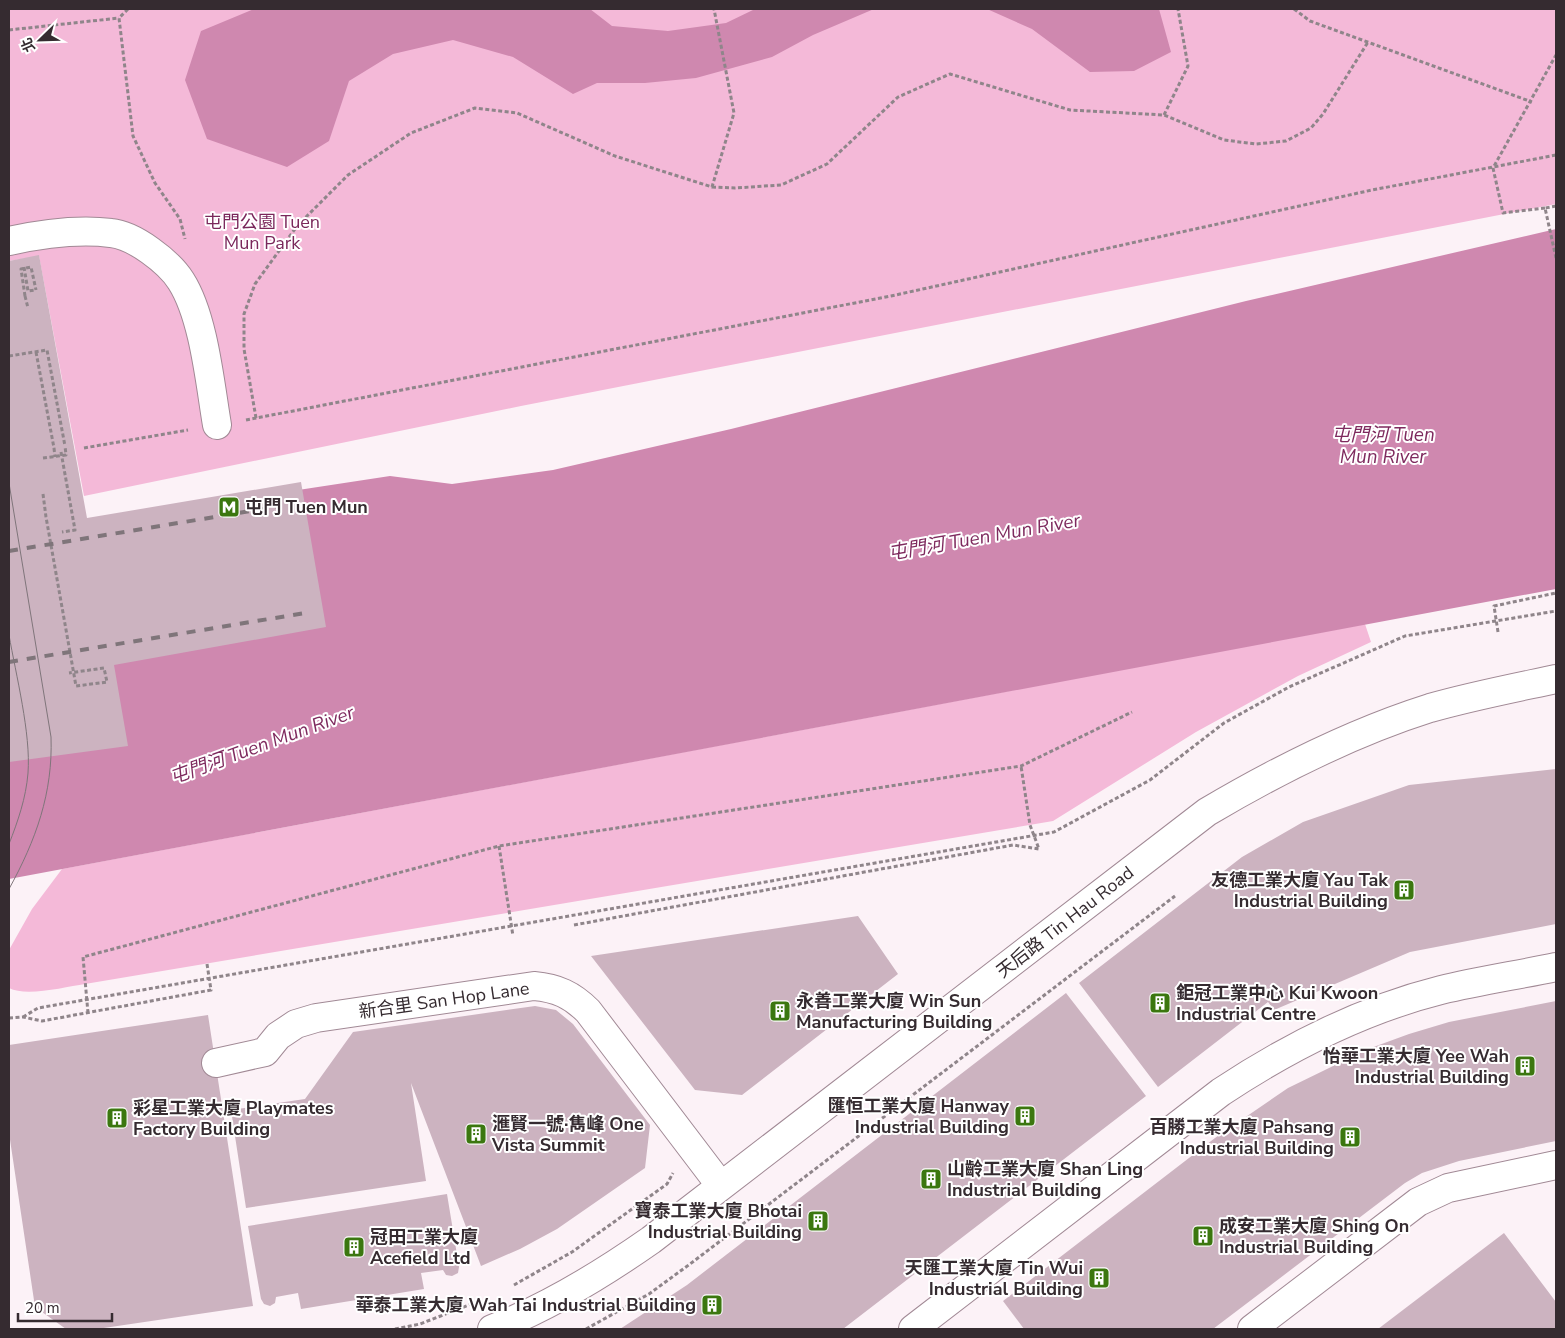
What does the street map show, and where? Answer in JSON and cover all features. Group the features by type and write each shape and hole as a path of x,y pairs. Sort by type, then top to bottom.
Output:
{"street":[{"path":"16,251 70,233 113,233 154,251 181,282 197,317 217,425"},
{"name":"天后路 Tin Hau Road","path":"492,1329 556,1300 605,1272 651,1240 1207,812 1295,763 1372,728 1456,701 1556,679"},
{"path":"913,1329 1221,1092 1260,1066 1343,1023 1391,1005 1440,990 1556,967"},
{"name":"新合里 San Hop Lane","path":"216,1062 265,1052 284,1032 296,1024 316,1018 534,986 550,987 577,1000 588,1011 721,1186"},
{"path":"1252,1329 1418,1202 1432,1194 1448,1188 1556,1165"}],"path":[{"path":"9,30 119,18 128,9"},
{"path":"712,186 734,113 714,9"},
{"path":"1164,115 1188,66 1178,9"},
{"path":"1294,9 1310,21 1532,102"},
{"path":"119,18 133,136 155,183 180,219 187,249 181,282"},
{"path":"256,418 244,350 244,314 254,284 298,226 348,175 411,134 475,108 517,113 615,156 712,186 735,188 781,185 827,164 898,97 950,74 1070,110 1164,115 1224,140 1256,144 1286,141 1311,128 1324,114 1368,42"},
{"path":"1556,55 1532,102 1493,168 1503,213 1556,206"},
{"path":"84,448 256,418 891,296 1372,190 1556,155"},
{"path":"1545,208 1556,258"},
{"path":"16,251 24,271 28,291 36,290 31,267 26,268 21,269 28,308"},
{"path":"9,356 47,350 66,455 43,458"},
{"path":"36,352 55,456"},
{"path":"61,452 75,530 62,532"},
{"path":"43,494 46,516 71,658 73,667 75,676 76,686 107,682 104,668 84,671 76,672 69,673"},
{"path":"1498,632 1494,606 1556,593"},
{"path":"23,1017 38,1008 209,980 1054,832 1150,780 1224,723 1289,687 1405,636 1556,611"},
{"path":"88,1013 83,957 499,846 1021,766 1132,712"},
{"path":"574,925 1013,845 1039,849 1030,825 1021,766"},
{"path":"499,846 514,936"},
{"path":"586,1329 649,1294 1175,896"},
{"path":"9,1018 23,1017 42,1021 211,990 207,964"},
{"path":"505,1289 572,1252 667,1184 677,1166"},
{"path":"396,1329 420,1324 480,1300"}],"green space":[{"name":"屯門公園 Tuen Mun Park","path":"9,9 1556,9 1556,204 521,406 84,496 39,256 9,261"},
{"path":"1365,624 1371,642 1298,676 1196,732 1053,821 57,989 25,992 9,988 9,950 32,909 62,869"}],"water":[{"path":"254,9 590,9 612,26 668,31 726,23 755,9 874,9 813,35 772,57 696,78 645,83 597,83 573,94 513,57 453,40 393,54 349,81 329,141 287,167 207,139 185,80 201,31"},
{"path":"987,9 1159,9 1171,52 1134,71 1090,72 1032,29"},
{"name":"屯門河 Tuen Mun River","path":"1556,229 1556,589 9,879 9,534 390,476 452,484 553,470 731,429 1246,301"}],"building":[{"name":"屯門河 Tuen Mun River","path":"39,255 87,518 301,482 326,627 114,665 128,746 9,762 9,261"},
{"name":"友德工業大廈 Yau Tak Industrial Building","path":"1556,769 1556,924 1410,952 1274,1010 1268,1002 1158,1087 1079,983 1242,857 1303,822 1409,785"},
{"name":"永善工業大廈 Win Sun Manufacturing Building","path":"858,916 898,974 742,1095 695,1090 591,956"},
{"path":"1066,993 1146,1096 843,1329 620,1329 687,1285"},
{"path":"1556,1001 1556,1141 1459,1161 1422,1173 1405,1183 1213,1329 1024,1329 1003,1301 1215,1138 1288,1088 1368,1049 1409,1034 1449,1022"},
{"path":"535,1006 556,1010 573,1024 650,1125 645,1168 557,1229 520,1249 481,1266 411,1083 426,1181 246,1208 231,1110 305,1099 353,1032"},
{"path":"208,1015 253,1306 97,1329 66,1329 35,1307 9,1133 9,1045"},
{"name":"冠田工業大廈 Acefield Ltd","path":"447,1194 459,1267 458,1273 452,1276 446,1275 443,1270 421,1273 424,1289 301,1309 298,1293 276,1297 275,1303 270,1306 264,1304 261,1299 248,1226"},
{"path":"1504,1233 1556,1302 1556,1329 1378,1329"}],"tram line":[{"path":"9,483 51,737 49,777 41,816 19,871 9,889"},
{"path":"9,635 25,723 28,758 27,782 9,844"}],"railway":[{"path":"9,551 281,506"},
{"path":"9,662 305,613"}],"place":[{"name":"屯門 Tuen Mun","path":"229,507"},
{"name":"友德工業大廈 Yau Tak Industrial Building","path":"1404,890"},
{"name":"鉅冠工業中心 Kui Kwoon Industrial Centre","path":"1160,1003"},
{"name":"永善工業大廈 Win Sun Manufacturing Building","path":"780,1011"},
{"name":"怡華工業大廈 Yee Wah Industrial Building","path":"1525,1066"},
{"name":"匯恒工業大廈 Hanway Industrial Building","path":"1025,1116"},
{"name":"彩星工業大廈 Playmates Factory Building","path":"117,1118"},
{"name":"滙賢一號·雋峰 One Vista Summit","path":"476,1134"},
{"name":"百勝工業大廈 Pahsang Industrial Building","path":"1350,1137"},
{"name":"山齡工業大廈 Shan Ling Industrial Building","path":"931,1179"},
{"name":"寶泰工業大廈 Bhotai Industrial Building","path":"818,1221"},
{"name":"成安工業大廈 Shing On Industrial Building","path":"1203,1236"},
{"name":"冠田工業大廈 Acefield Ltd","path":"354,1247"},
{"name":"天匯工業大廈 Tin Wui Industrial Building","path":"1099,1278"},
{"name":"華泰工業大廈 Wah Tai Industrial Building","path":"712,1305"}]}
